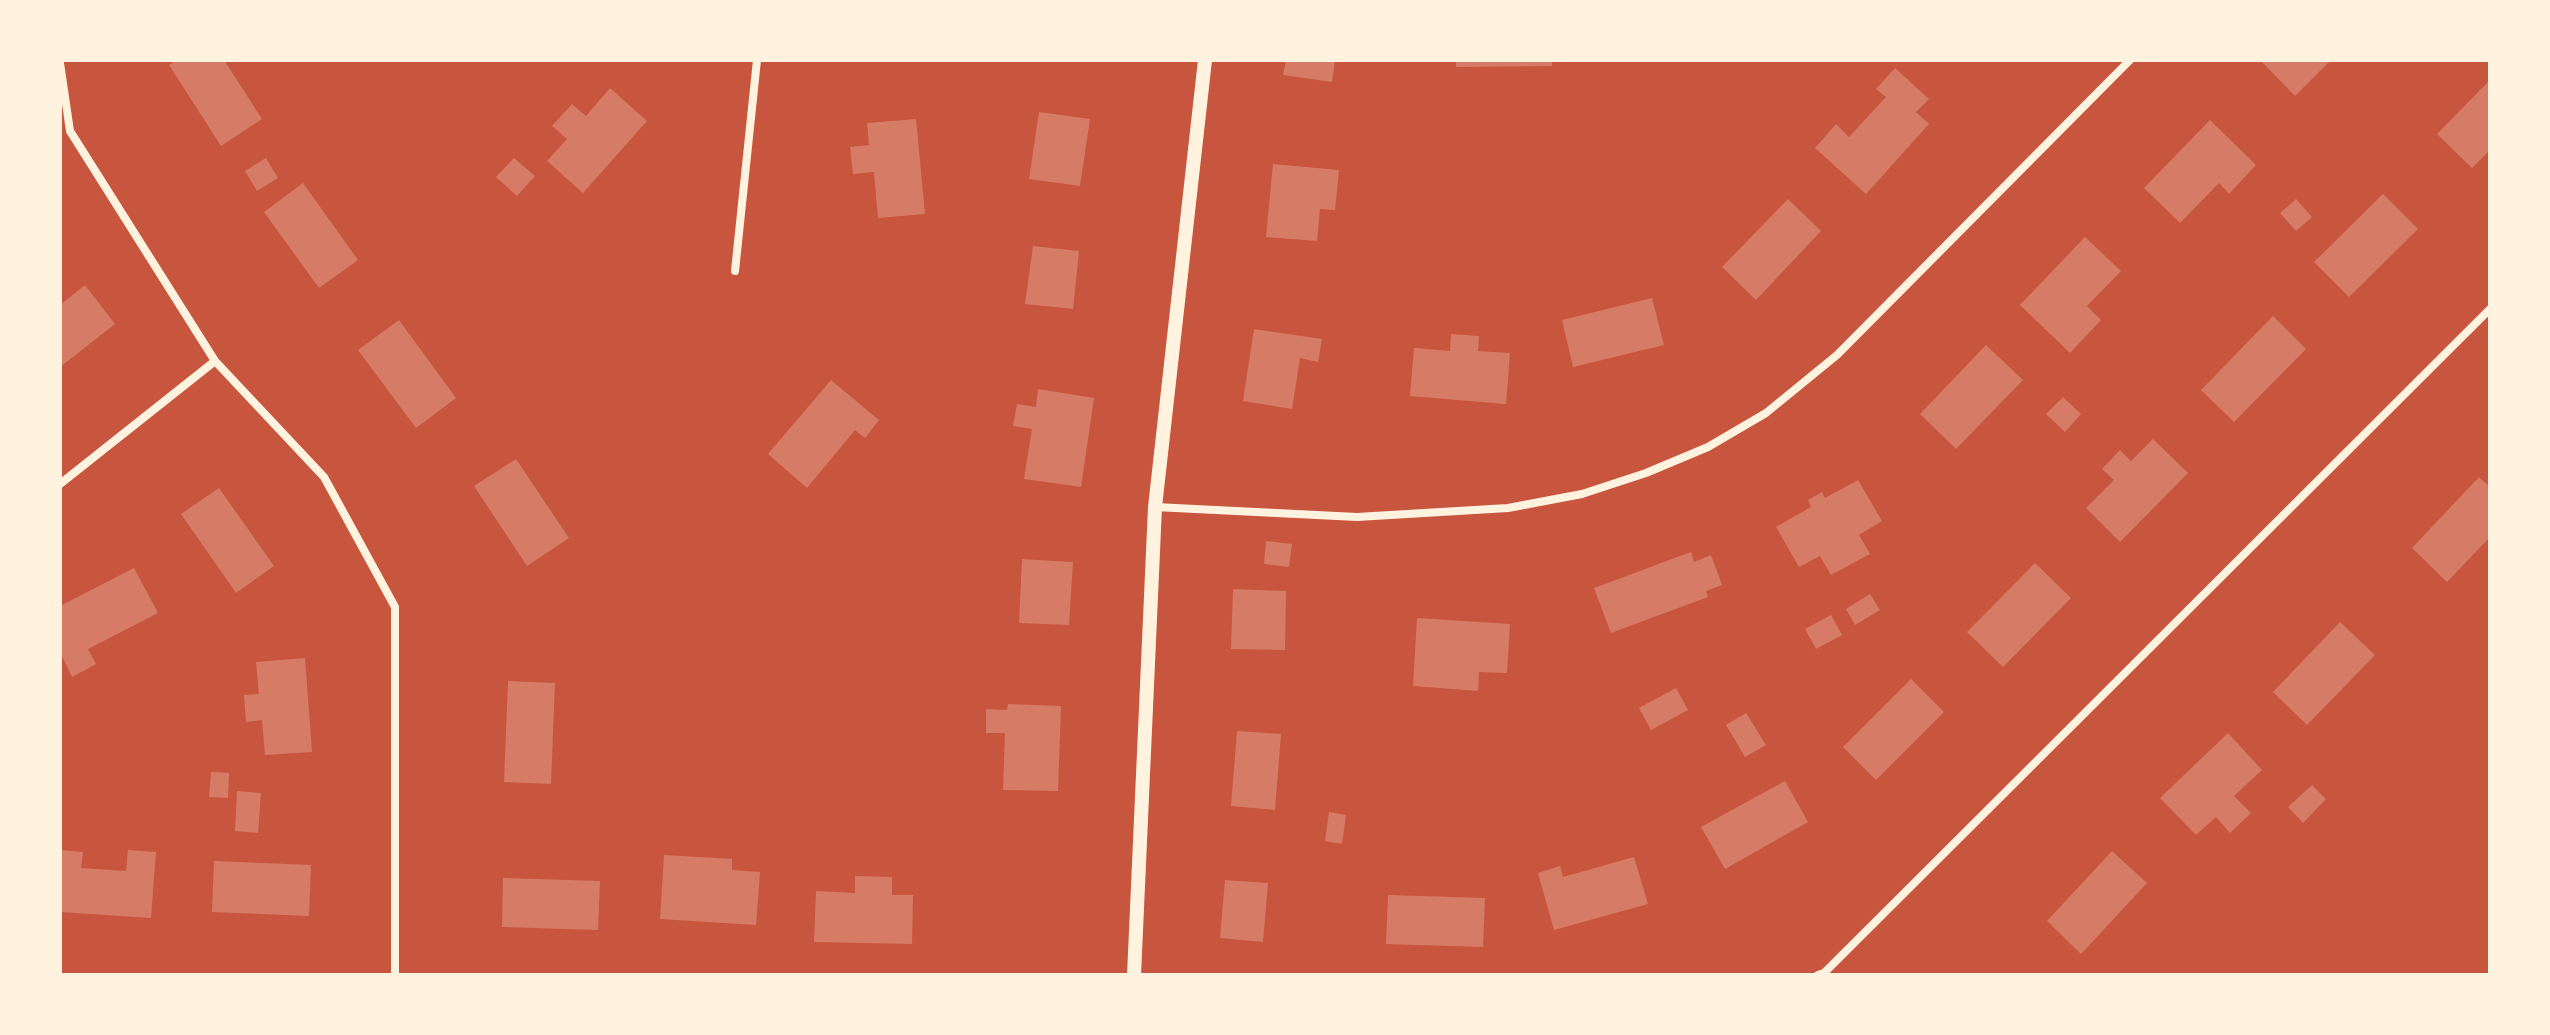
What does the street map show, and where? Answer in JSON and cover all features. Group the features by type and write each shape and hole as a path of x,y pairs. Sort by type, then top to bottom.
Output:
{"street":[{"path":"735,271 757,60"},
{"path":"1134,975 1155,507 1205,60"},
{"path":"1155,507 1357,517 1508,508 1582,494 1646,473 1708,447 1766,413 1837,355 2130,60"},
{"path":"60,63 70,131 215,361 324,477 395,607 395,975"},
{"path":"1818,975 1824,973 2490,309"},
{"path":"60,484 215,361"}],"building":[{"path":"177,60 224,60 262,119 221,146 169,65"},
{"path":"1286,60 1335,60 1332,82 1283,75"},
{"path":"1456,60 1552,60 1552,66 1456,67"},
{"path":"2331,60 2295,96 2262,62"},
{"path":"1895,68 1929,99 1916,112 1929,124 1866,194 1815,148 1836,124 1849,137 1886,97 1876,89"},
{"path":"2490,80 2490,150 2472,168 2437,134"},
{"path":"610,88 647,121 583,193 547,161 567,139 552,126 572,104 586,116"},
{"path":"1039,112 1090,119 1080,186 1029,179"},
{"path":"916,119 925,214 878,218 874,172 853,174 850,147 869,145 867,123"},
{"path":"2210,120 2256,165 2229,194 2219,183 2180,223 2144,188"},
{"path":"266,158 278,178 257,191 245,171"},
{"path":"514,158 535,176 517,196 496,177"},
{"path":"1273,164 1339,170 1335,210 1320,209 1317,241 1266,237"},
{"path":"303,183 358,260 319,288 264,212"},
{"path":"2383,194 2418,229 2349,297 2314,262"},
{"path":"1788,199 1821,231 1756,300 1722,267"},
{"path":"2296,199 2312,217 2296,231 2280,213"},
{"path":"2085,237 2121,271 2087,306 2101,320 2070,353 2020,305"},
{"path":"1033,246 1079,251 1073,309 1025,304"},
{"path":"85,285 115,324 60,367 60,305"},
{"path":"1652,298 1664,345 1573,367 1562,320"},
{"path":"2273,316 2306,349 2234,422 2201,390"},
{"path":"399,320 456,398 416,428 358,350"},
{"path":"1254,329 1322,339 1318,362 1300,358 1292,409 1243,401"},
{"path":"1451,334 1479,336 1478,351 1510,353 1506,404 1410,396 1414,348 1450,351"},
{"path":"1986,345 2023,380 1956,449 1920,414"},
{"path":"831,380 879,420 865,438 855,430 807,488 768,454"},
{"path":"1038,389 1094,398 1081,487 1024,479 1032,429 1013,426 1017,404 1036,407"},
{"path":"2063,397 2081,414 2065,432 2046,414"},
{"path":"2153,439 2188,473 2120,542 2086,508 2114,480 2102,469 2120,450 2131,461"},
{"path":"516,459 569,538 527,566 474,486"},
{"path":"2479,477 2490,487 2490,537 2447,582 2412,548"},
{"path":"1858,480 1882,521 1859,535 1870,554 1831,575 1820,556 1799,567 1776,527 1811,507 1808,500 1822,492 1825,498"},
{"path":"219,488 274,566 236,593 181,514"},
{"path":"1266,541 1292,544 1289,567 1264,564"},
{"path":"1691,552 1694,562 1711,555 1722,585 1706,591 1708,597 1611,633 1594,588"},
{"path":"1022,559 1073,562 1069,625 1019,623"},
{"path":"2035,563 2071,598 2003,667 1967,632"},
{"path":"134,568 158,613 88,649 96,664 72,677 60,652 60,606"},
{"path":"1233,589 1286,591 1285,650 1231,649"},
{"path":"1870,594 1880,610 1855,625 1846,609"},
{"path":"1831,615 1842,635 1816,649 1805,629"},
{"path":"1417,618 1510,624 1507,673 1479,672 1478,691 1413,686"},
{"path":"2340,622 2375,655 2307,725 2273,692"},
{"path":"305,658 312,752 265,755 262,720 246,722 244,695 259,694 256,662"},
{"path":"1911,679 1944,712 1876,780 1843,747"},
{"path":"508,681 555,683 551,784 504,782"},
{"path":"1676,688 1688,710 1651,730 1639,708"},
{"path":"1008,704 1061,706 1058,791 1003,790 1005,733 986,733 986,709 1007,710"},
{"path":"1746,713 1766,745 1745,757 1726,725"},
{"path":"1237,731 1281,734 1275,810 1231,806"},
{"path":"2228,733 2262,770 2234,796 2251,813 2230,833 2216,817 2196,835 2160,798"},
{"path":"211,772 229,773 228,798 209,797"},
{"path":"1785,781 1808,822 1725,869 1701,827"},
{"path":"2312,785 2326,799 2303,823 2288,807"},
{"path":"237,791 261,793 258,833 235,831"},
{"path":"1329,812 1346,815 1342,844 1325,841"},
{"path":"60,850 83,852 81,868 126,871 128,850 156,852 151,918 60,912"},
{"path":"2112,851 2147,883 2081,954 2047,921"},
{"path":"664,855 732,859 732,870 760,872 756,925 660,919"},
{"path":"1634,857 1648,904 1554,930 1538,873 1560,866 1563,877"},
{"path":"214,861 311,865 309,916 212,912"},
{"path":"855,876 892,877 892,895 913,895 912,944 814,942 816,891 855,893"},
{"path":"503,878 600,881 598,930 502,927"},
{"path":"1225,880 1268,883 1263,942 1220,938"},
{"path":"1388,895 1485,898 1483,947 1386,944"}]}
